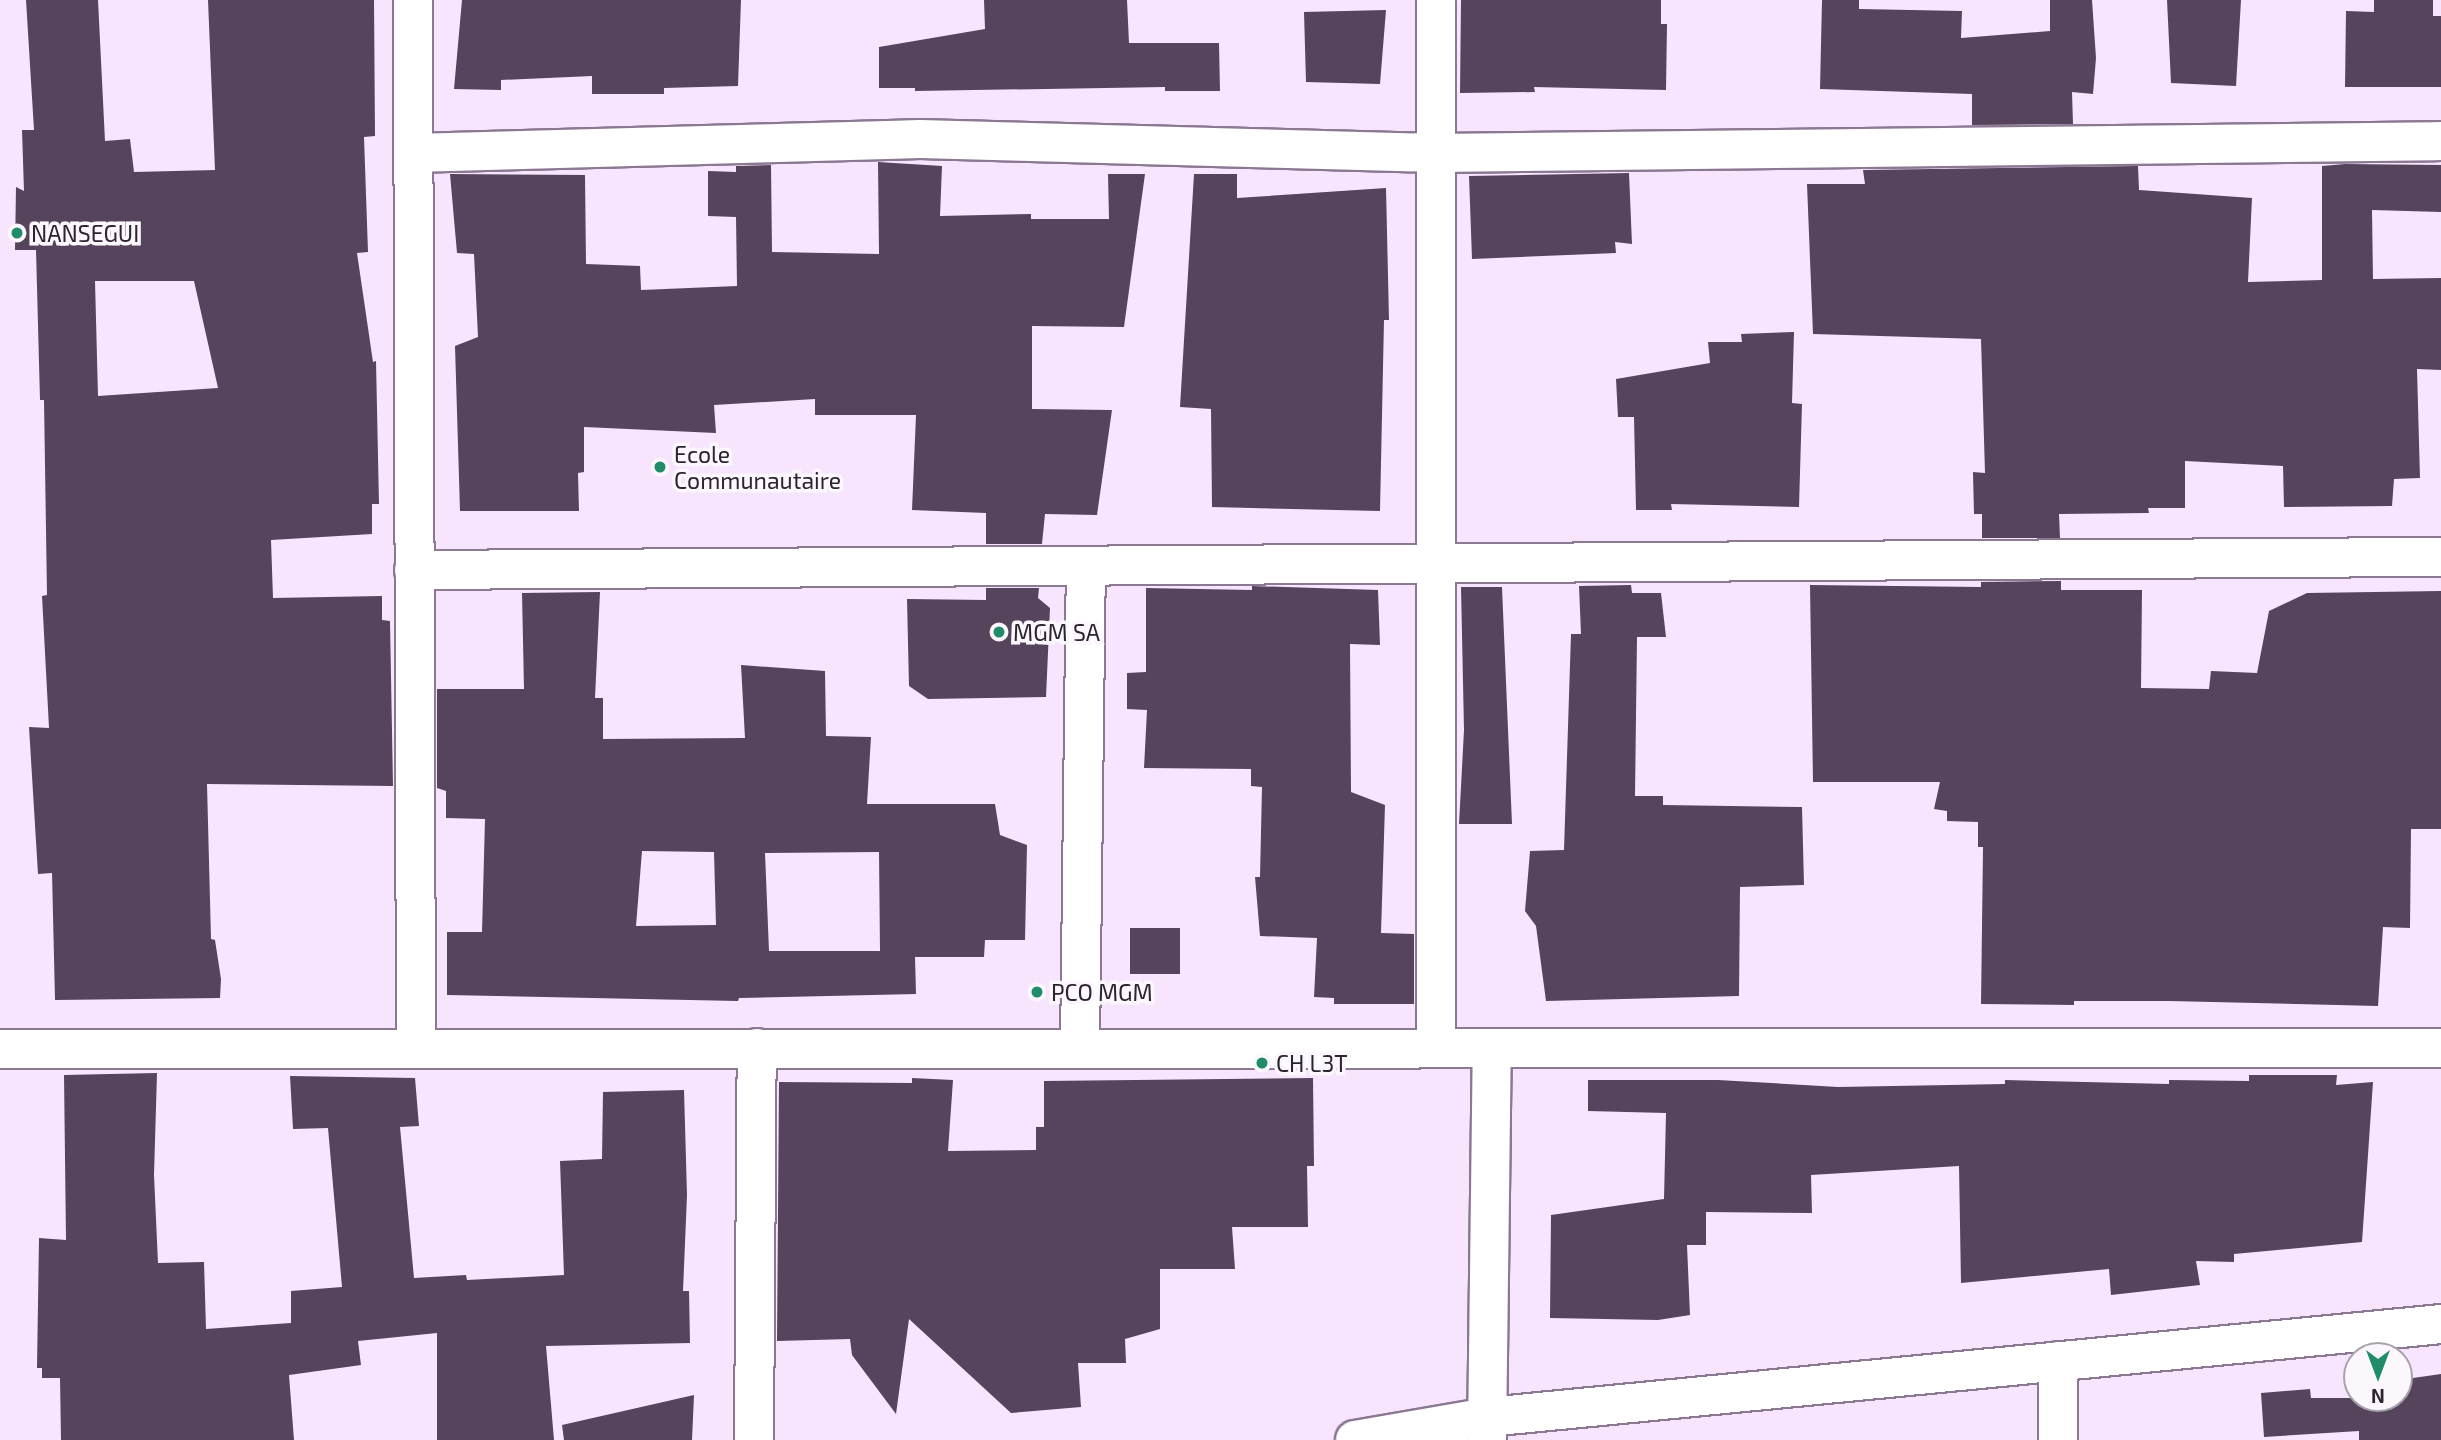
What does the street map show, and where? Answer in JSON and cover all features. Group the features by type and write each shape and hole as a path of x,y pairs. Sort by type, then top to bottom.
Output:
{"street":[{"path":"413,0 416,1048"},
{"path":"1436,0 1436,1048"},
{"path":"413,153 920,139 1436,153 2441,141"},
{"path":"414,570 2441,558"},
{"path":"1080,1048 1086,566"},
{"path":"754,1440 757,1048"},
{"path":"0,1049 2441,1048"},
{"path":"1488,1428 1492,1049"},
{"path":"1355,1440 1488,1428 2059,1361 2441,1324"},
{"path":"2058,1440 2059,1361"}],"building":[{"path":"26,0 98,0 105,141 130,139 134,172 215,170 208,0 374,0 375,136 364,137 368,252 357,253 373,362 376,361 379,504 372,504 372,534 271,540 273,598 382,596 382,620 390,621 393,786 207,784 211,939 215,940 221,979 220,998 55,1000 52,873 38,874 29,727 49,728 42,596 47,595 44,400 40,400 36,250 15,250 16,187 24,191 22,130 34,130","holes":["95,281 194,281 218,388 98,396"]},
{"path":"462,0 741,0 738,86 664,88 664,94 592,94 592,76 501,80 501,90 454,89"},
{"path":"984,0 1127,0 1129,43 1219,43 1220,91 1165,91 1165,87 915,91 915,88 879,88 879,47 985,29"},
{"path":"1461,0 1661,0 1661,24 1667,24 1666,90 1534,87 1535,92 1460,93"},
{"path":"1822,0 1859,0 1859,9 1962,11 1961,38 2050,31 2050,0 2092,0 2096,58 2093,94 2072,92 2073,124 1972,125 1972,94 1820,89"},
{"path":"2167,0 2241,0 2236,86 2171,83"},
{"path":"2374,0 2433,0 2433,16 2441,16 2441,87 2345,87 2346,11 2374,12"},
{"path":"1386,10 1380,84 1306,82 1304,12"},
{"path":"878,162 942,166 940,216 1031,214 1031,219 1109,219 1108,174 1145,174 1124,327 1032,326 1032,409 1112,410 1097,515 1045,514 1042,544 986,544 986,513 912,510 916,415 815,415 815,399 714,405 716,433 584,427 584,472 578,473 579,511 460,511 455,346 478,337 474,254 457,253 450,174 585,175 586,264 640,266 641,290 737,286 736,217 708,216 708,171 736,172 736,166 771,165 772,252 879,254"},
{"path":"2441,165 2441,212 2372,210 2373,279 2441,278 2441,370 2417,369 2420,478 2394,479 2392,506 2284,507 2283,466 2185,461 2185,508 2148,508 2149,513 2059,514 2060,538 1982,538 1982,514 1974,514 1973,472 1985,473 1981,339 1813,334 1807,184 1865,184 1863,170 2138,166 2139,190 2252,198 2248,282 2322,280 2322,166"},
{"path":"1629,173 1632,244 1615,242 1616,253 1472,259 1469,176"},
{"path":"1194,174 1237,174 1237,198 1386,188 1389,320 1384,320 1380,511 1212,507 1211,409 1180,407"},
{"path":"1794,332 1792,403 1802,404 1799,507 1671,504 1672,510 1636,510 1634,417 1618,417 1616,379 1710,363 1708,342 1742,342 1741,334"},
{"path":"2061,581 2061,590 2142,590 2141,688 2209,689 2211,671 2257,673 2269,611 2307,593 2441,591 2441,829 2411,829 2410,928 2383,927 2378,1006 2169,1001 2074,1001 2074,1005 1981,1004 1983,847 1978,847 1978,822 1947,821 1947,811 1934,809 1940,782 1813,782 1810,585 1981,587 1981,582"},
{"path":"1631,585 1632,593 1661,593 1666,637 1637,637 1635,796 1663,796 1663,805 1802,807 1804,885 1740,887 1739,996 1546,1001 1536,926 1525,911 1530,851 1564,850 1571,634 1581,634 1579,586"},
{"path":"1252,586 1378,590 1380,645 1350,644 1351,792 1385,805 1381,933 1414,934 1414,1004 1334,1004 1334,998 1314,997 1317,938 1260,936 1255,877 1260,877 1262,787 1251,786 1251,769 1144,768 1147,710 1127,709 1127,673 1146,672 1146,588 1252,590"},
{"path":"1461,587 1502,587 1512,824 1459,824 1464,730"},
{"path":"986,588 1039,588 1038,598 1050,608 1046,697 928,699 909,686 907,599 986,600"},
{"path":"600,592 595,698 603,698 603,739 745,738 741,665 825,671 826,736 871,737 867,804 995,804 1000,835 1027,845 1025,940 985,940 984,957 915,957 916,994 739,998 738,1001 447,995 447,932 482,932 485,819 446,818 446,791 437,788 437,689 524,689 522,593","holes":["642,851 714,852 716,925 636,926","879,852 880,951 769,951 765,853"]},
{"path":"1130,928 1180,928 1180,974 1130,974"},
{"path":"157,1073 154,1175 158,1263 204,1262 206,1329 291,1323 291,1291 342,1287 328,1128 293,1129 290,1076 415,1078 419,1126 400,1127 414,1278 466,1275 467,1280 564,1275 560,1161 602,1159 603,1092 684,1090 687,1195 683,1291 689,1291 690,1343 546,1346 554,1440 437,1440 437,1333 358,1341 361,1365 289,1375 294,1440 61,1440 60,1378 42,1378 42,1368 37,1368 39,1238 66,1240 64,1075"},
{"path":"2249,1075 2337,1075 2336,1085 2373,1082 2362,1242 2234,1254 2234,1262 2196,1261 2200,1285 2111,1295 2109,1269 1961,1283 1959,1166 1811,1175 1812,1213 1706,1212 1706,1245 1687,1245 1690,1315 1658,1320 1550,1318 1551,1215 1664,1199 1666,1113 1588,1111 1588,1080 1718,1080 1838,1087 2005,1084 2005,1080 2169,1084 2169,1080 2249,1081"},
{"path":"912,1078 953,1080 948,1151 1036,1150 1036,1127 1044,1127 1044,1081 1313,1078 1314,1166 1307,1166 1308,1227 1232,1227 1235,1269 1160,1269 1160,1329 1125,1339 1126,1363 1078,1363 1081,1407 1011,1413 909,1319 896,1414 852,1355 850,1339 777,1341 779,1082 912,1083"},
{"path":"2441,1374 2441,1440 2359,1440 2359,1431 2264,1437 2261,1393 2310,1389 2311,1398 2343,1398 2343,1412 2413,1412 2413,1378"},
{"path":"694,1395 692,1440 564,1440 562,1425"}],"place":[{"name":"NANSEGUI","path":"17,233"},
{"name":"Ecole Communautaire","path":"660,467"},
{"name":"MGM SA","path":"999,632"},
{"name":"PCO MGM","path":"1037,992"},
{"name":"CH L3T","path":"1262,1063"}]}
